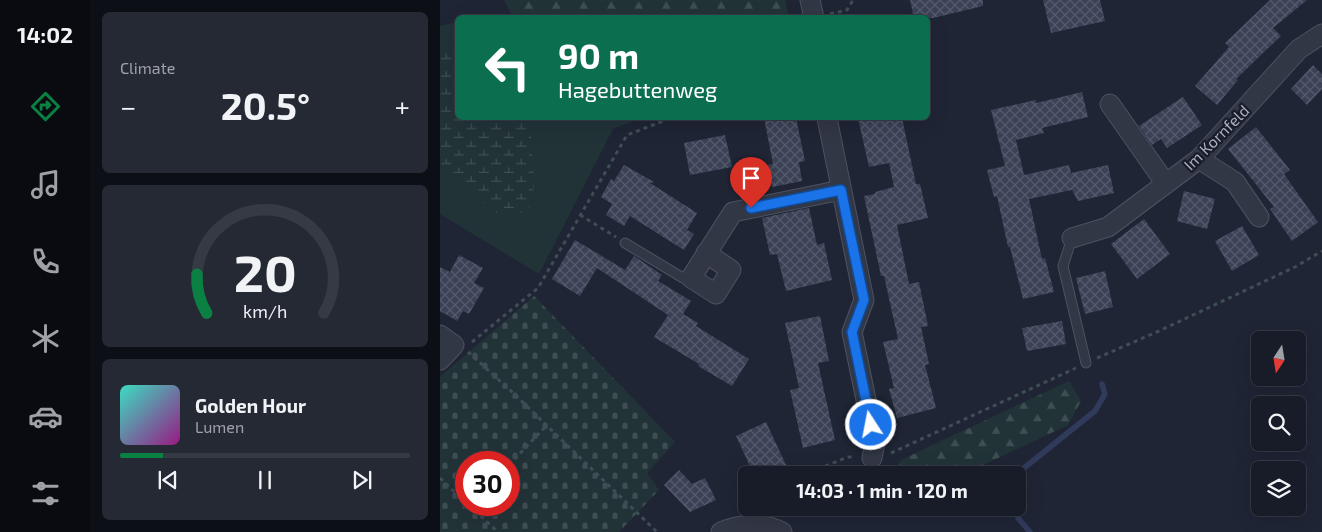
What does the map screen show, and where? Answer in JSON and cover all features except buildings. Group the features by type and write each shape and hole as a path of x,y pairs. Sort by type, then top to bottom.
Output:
{"street":[{"path":"810,0 817,15"},
{"name":"Im Kornfeld","path":"1072,238 1108,227 1200,159 1299,49 1322,34"},
{"path":"1110,104 1166,184"},
{"path":"827,120 864,300 852,332 875,443 872,458"},
{"path":"1200,159 1235,182 1258,217"},
{"path":"706,253 732,270 716,294 690,278 706,253 733,212 841,190"},
{"path":"440,360 453,343"},
{"path":"721,532 756,524 782,532"}],"lane":[{"path":"1072,238 1064,266 1086,363"},
{"path":"625,243 683,278 690,278"}],"path":[{"path":"826,15 847,10 853,0"},
{"path":"657,532 546,425 453,343 538,288 627,135 666,120"},
{"path":"580,215 625,243"},
{"path":"520,453 546,425"},
{"path":"826,466 848,457 872,458"},
{"path":"440,478 455,492"},
{"path":"481,516 498,532"}],"green space":[{"path":"504,0 785,0 789,15 512,15"},
{"path":"455,22 455,120 636,120 613,129 539,274 440,214 440,26"},
{"path":"455,48 455,120 530,120 534,185 530,207 511,219 493,211 440,165 440,51"},
{"path":"534,296 675,442 647,473 659,490 619,532 440,532 440,377"},
{"path":"1069,381 1081,401 1068,425 981,466 898,466 901,460"}],"waterway":[{"path":"1026,466 1095,411 1105,394 1102,384"},
{"path":"1018,516 1030,532"}],"route":[{"path":"751,208 841,190 864,300 852,332 871,425"}]}
